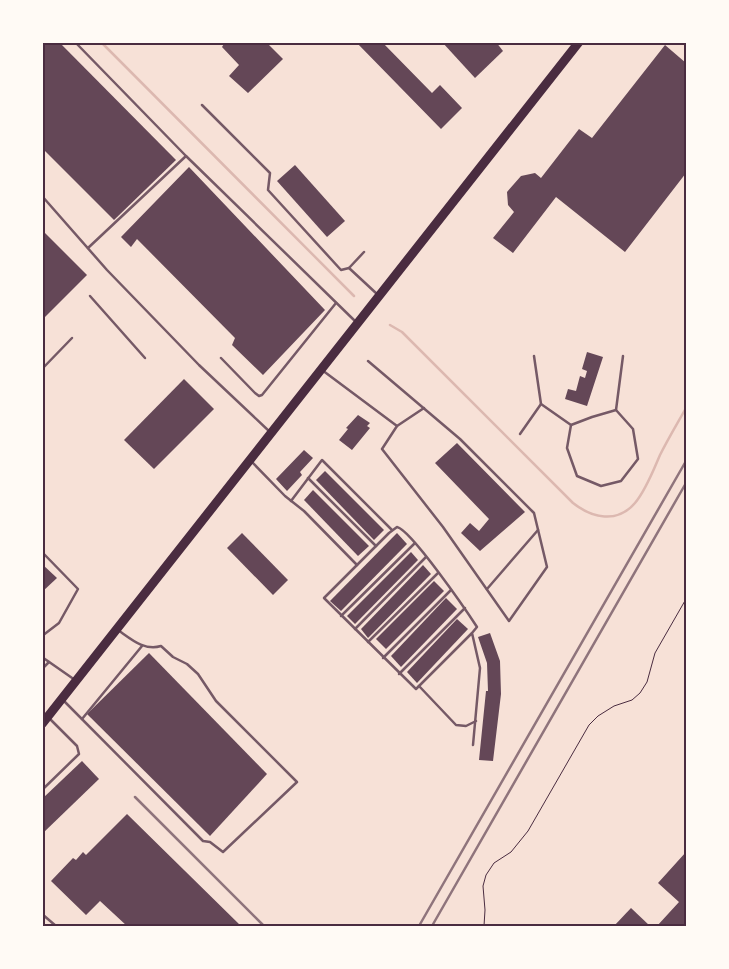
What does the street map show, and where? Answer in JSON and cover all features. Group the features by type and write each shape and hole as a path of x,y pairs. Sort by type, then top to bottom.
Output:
{"main road":[{"path":"45,720 579,42"}],"lane":[{"path":"75,42 186,156 357,323"},
{"path":"202,105 270,173 268,190 341,270 349,268 364,252"},
{"path":"88,248 186,156"},
{"path":"42,196 198,365 271,433"},
{"path":"349,268 379,296"},
{"path":"90,296 146,358"},
{"path":"221,358 255,393 259,396 262,395 336,303"},
{"path":"42,369 72,338"},
{"path":"534,356 542,404 570,425"},
{"path":"570,425 567,448 577,476 601,486 621,481 638,459 632,428 616,410 622,356"},
{"path":"368,362 424,408 460,439 534,513 548,567 509,621 443,526 382,449 397,426 424,408"},
{"path":"321,370 397,426"},
{"path":"520,434 542,404"},
{"path":"570,425 592,416 616,410"},
{"path":"250,460 357,565"},
{"path":"291,501 322,460 392,530"},
{"path":"308,478 376,546"},
{"path":"397,527 400,528 415,543 477,627 416,689 324,598 392,530 397,527"},
{"path":"487,589 538,530"},
{"path":"341,616 415,543"},
{"path":"42,552 78,589 59,623 42,636"},
{"path":"355,629 426,557"},
{"path":"368,642 438,573"},
{"path":"384,658 451,590"},
{"path":"399,674 464,608"},
{"path":"62,699 203,841 210,842 223,852 297,782 216,701 202,679 189,665 173,657 161,646 142,646 117,630"},
{"path":"472,633 480,668 473,745"},
{"path":"82,719 142,646"},
{"path":"42,657 76,681"},
{"path":"42,669 49,662"},
{"path":"419,686 456,725 466,726 476,721"},
{"path":"42,790 79,754 77,746 45,720"},
{"path":"42,914 56,926"}],"path":[{"path":"484,926 483,886 486,875 494,863 511,852 528,831 589,725 598,716 614,706 632,700 640,693 647,682 654,653 686,599"}],"building":[{"path":"42,42 59,42 176,160 114,220 42,148"},
{"path":"225,42 266,42 283,59 248,93 229,76 239,65 222,47"},
{"path":"356,42 382,42 432,93 440,85 462,108 441,129"},
{"path":"442,42 496,42 503,51 475,78"},
{"path":"665,45 686,63 686,173 625,252 556,197 513,253 493,238 514,212 508,205 507,192 521,176 535,173 541,178 579,129 592,138"},
{"path":"295,165 345,221 327,237 277,181"},
{"path":"189,167 325,310 263,375 232,345 235,338 137,239 131,247 121,237"},
{"path":"42,230 87,275 42,320"},
{"path":"587,352 603,357 587,406 565,399 568,389 576,391 580,376 585,378 587,371 582,369"},
{"path":"184,379 214,409 154,469 124,440"},
{"path":"358,415 370,423 367,426 370,428 352,450 339,440 348,429 346,428"},
{"path":"457,443 525,512 480,551 461,533 470,523 479,531 489,519 435,463"},
{"path":"304,450 313,458 300,472 302,475 287,491 276,479"},
{"path":"325,471 384,530 374,540 316,480"},
{"path":"313,490 369,546 358,556 304,500"},
{"path":"242,533 288,580 273,595 227,548"},
{"path":"397,533 407,544 341,611 330,601"},
{"path":"411,552 418,560 355,624 347,616"},
{"path":"42,564 57,578 42,592"},
{"path":"423,565 431,574 368,638 361,629"},
{"path":"434,581 444,591 386,649 376,639"},
{"path":"446,598 457,609 401,667 391,656"},
{"path":"457,619 468,629 417,683 407,672"},
{"path":"490,633 500,661 501,694 493,761 479,760 486,691 488,691 487,663 478,637"},
{"path":"149,653 267,774 210,836 87,714"},
{"path":"82,761 99,779 42,834 42,799"},
{"path":"127,814 241,926 127,926 100,901 86,915 51,881 73,858 76,860 83,852 86,855"},
{"path":"686,852 686,926 657,926 679,902 658,883"},
{"path":"631,908 650,926 614,926"}],"waterway":[{"path":"101,42 354,296"},
{"path":"390,325 402,332 573,503 596,515 612,516 620,514 628,510 635,503 646,486 663,449 686,408"}],"railway":[{"path":"419,926 686,461"},
{"path":"432,926 686,483"},
{"path":"135,797 264,926"}]}
